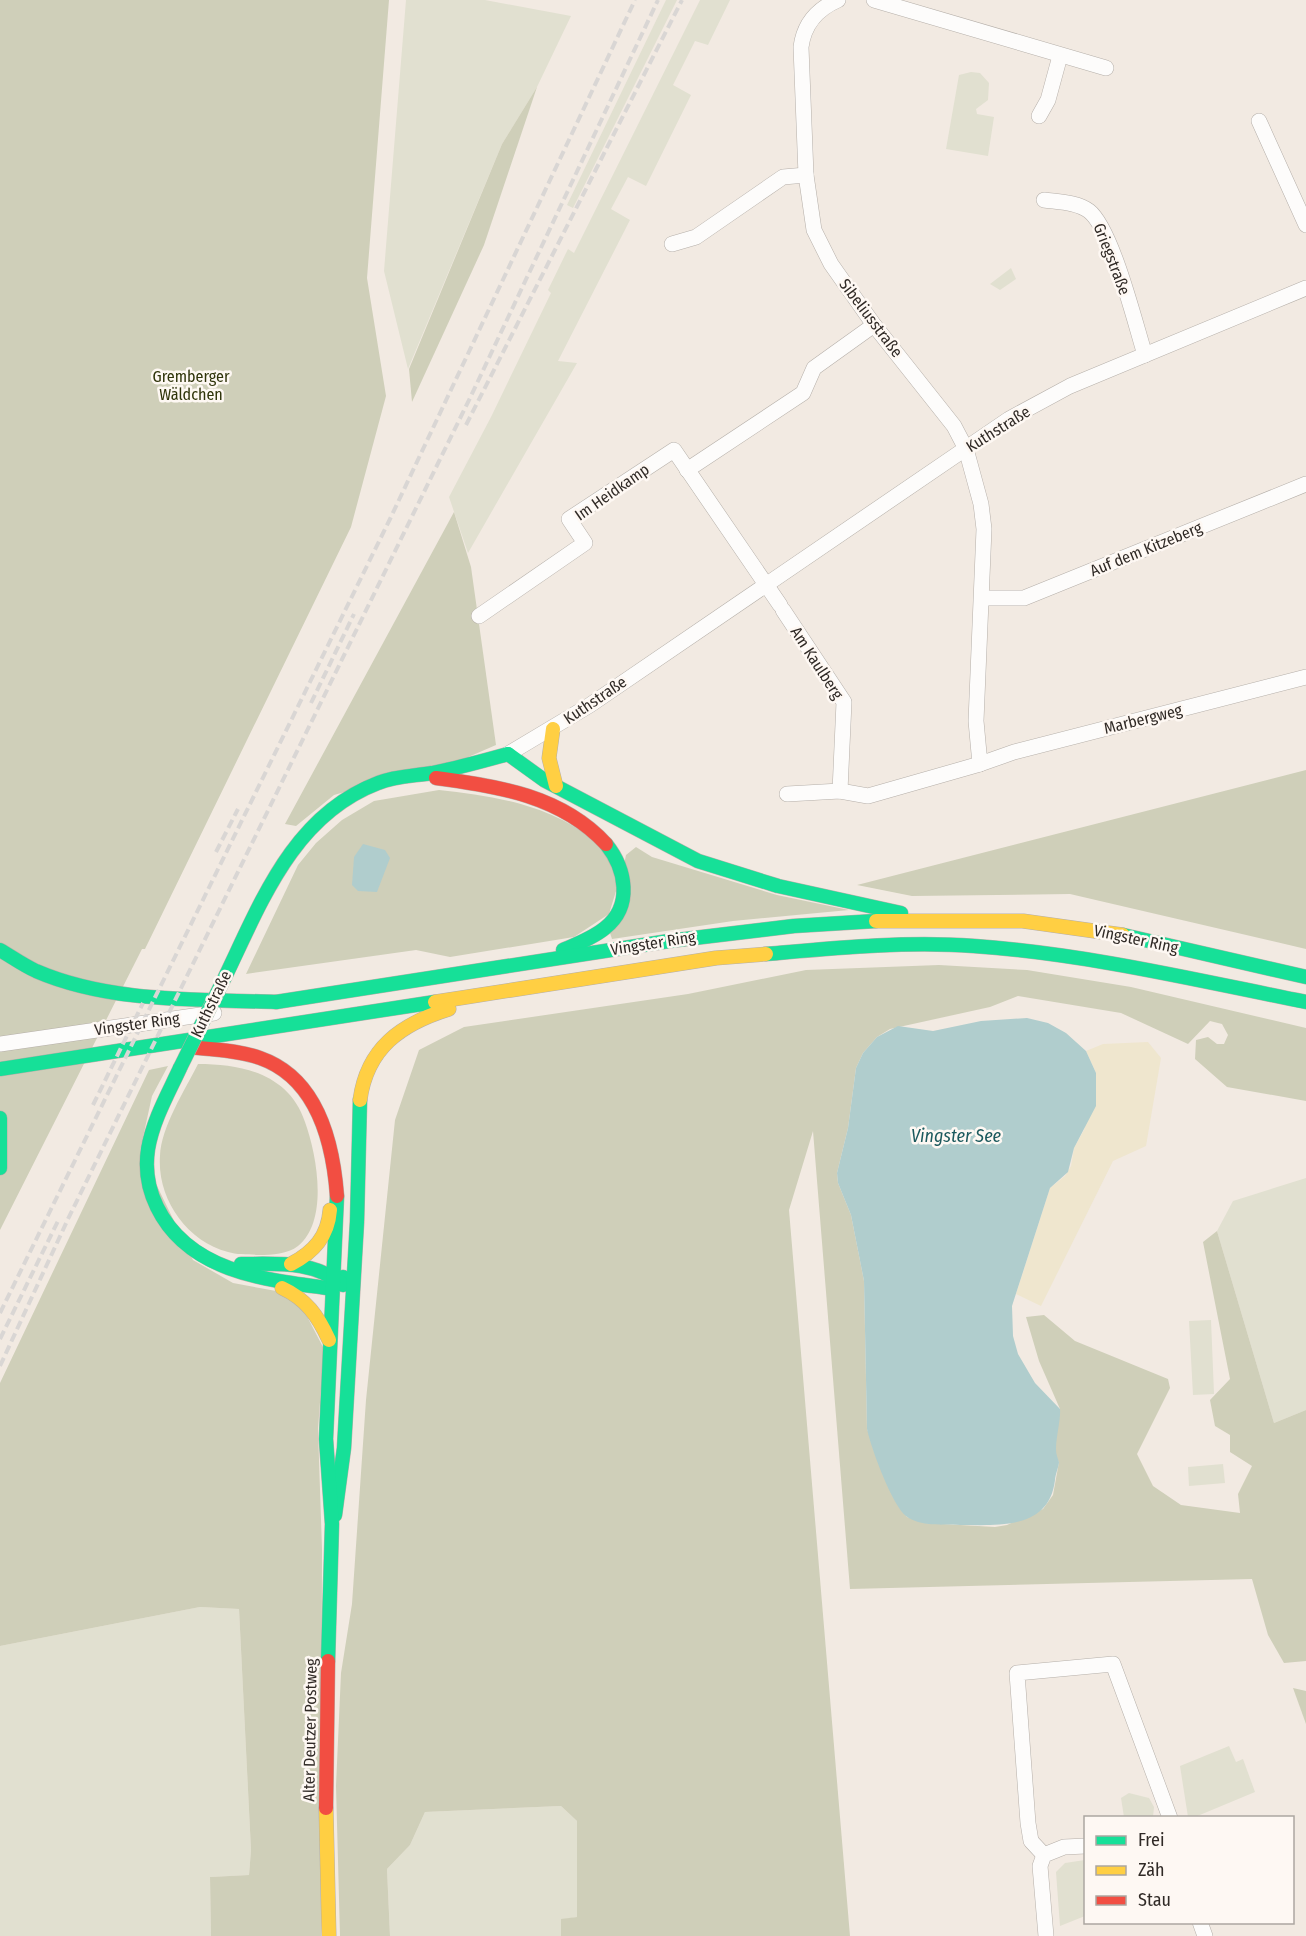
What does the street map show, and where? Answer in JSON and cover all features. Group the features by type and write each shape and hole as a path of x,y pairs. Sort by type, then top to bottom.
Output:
{"main road":[{"path":"553,729 549,758 556,786"},
{"path":"508,754 556,786 698,861 778,886 939,921"},
{"path":"508,754 510,769 532,796"},
{"name":"Kuthstraße","path":"336,1282 290,1284 248,1275 197,1254 179,1240 163,1222 149,1188 147,1150 154,1126 180,1068 279,869 316,820 355,792 397,777 417,776 508,754"},
{"path":"417,776 491,785 532,796 578,820 605,841 619,859 625,877 624,901 616,919 601,933 534,962"},
{"name":"Vingster Ring","path":"276,1002 711,934 811,924 981,919 1097,930 1306,977"},
{"name":"Vingster Ring","path":"0,1069 716,958 880,944 974,946 1093,959 1306,1002"},
{"path":"0,951 36,970 90,987 152,995 276,1002"},
{"name":"Alter Deutzer Postweg","path":"332,1524 341,1489 356,1256 358,1122 362,1086 370,1063 382,1045 400,1028 426,1016 509,989"},
{"path":"164,1044 237,1051 259,1058 282,1070 303,1090 317,1111 331,1156 330,1222 315,1247 291,1264"},
{"path":"0,1120 0,1168"},
{"name":"Alter Deutzer Postweg","path":"329,1936 325,1784 332,1524 326,1486 331,1344 336,1282 337,1199 331,1156"},
{"path":"352,1309 345,1287 336,1282 356,1256"},
{"name":"Kuthstraße","path":"217,1263 291,1264 336,1282"},
{"path":"248,1275 306,1300 318,1316 331,1344"}],"street":[{"name":"Sibeliusstraße","path":"838,0 827,5 814,16 802,34 806,175 814,230 831,264 874,325 954,426 966,449"},
{"path":"874,0 1106,68"},
{"path":"1039,116 1048,99 1060,56"},
{"path":"1259,121 1306,225"},
{"path":"672,244 696,237 783,177 806,175"},
{"name":"Griegstraße","path":"1044,200 1069,203 1088,210 1096,218 1120,274 1145,355"},
{"name":"Kuthstraße","path":"508,754 553,729 1009,419 1070,386 1306,288"},
{"path":"687,470 802,393 814,368 874,325"},
{"path":"966,449 981,504 984,528 976,721 980,764"},
{"name":"Im Heidkamp","path":"478,616 585,543 569,519 674,450 766,584"},
{"name":"Auf dem Kitzeberg","path":"982,598 1024,598 1306,484"},
{"name":"Am Kaulberg","path":"766,584 844,702 840,791"},
{"name":"Marbergweg","path":"787,794 840,791 868,796 1014,753 1306,677"},
{"name":"Vingster Ring","path":"0,1044 276,1002"},
{"path":"1044,1855 1031,1841 1029,1832 1017,1673 1113,1664 1169,1816"},
{"path":"1046,1936 1040,1866 1044,1855 1064,1847 1084,1846"}],"shaded area":[{"path":"406,0 485,0 571,16 537,87 502,144 408,369 384,271"},
{"path":"666,0 677,0 573,208 567,205"},
{"path":"700,0 730,0 708,45 695,41 673,85 691,95 646,186 628,177 611,209 630,220 558,361 577,363 468,553 449,497 551,293 548,290 568,249 574,253"},
{"path":"971,72 980,73 989,83 988,100 976,109 977,114 994,117 988,156 946,149 959,75"},
{"path":"1011,268 1016,279 1000,290 990,284"},
{"path":"1306,1178 1306,1410 1274,1423 1217,1231 1233,1201"},
{"path":"1211,1320 1214,1394 1193,1395 1189,1321"},
{"path":"1223,1464 1225,1483 1189,1486 1188,1467"},
{"path":"200,1607 239,1609 251,1850 249,1875 210,1877 211,1936 0,1936 0,1646"},
{"path":"1229,1746 1236,1762 1243,1759 1255,1792 1197,1816 1188,1816 1180,1766"},
{"path":"1129,1793 1149,1798 1154,1807 1153,1816 1124,1816 1121,1798"},
{"path":"561,1806 577,1821 577,1917 561,1920 561,1936 390,1936 387,1869 410,1845 425,1812"},
{"path":"1084,1860 1084,1916 1060,1926 1056,1872 1065,1863"}],"green space":[{"name":"Gremberger Wäldchen","path":"0,0 389,0 367,278 386,396 351,527 145,949 142,949 0,1230"},
{"path":"537,87 484,245 412,402 409,369 502,144"},
{"path":"454,512 471,567 496,745 466,758 334,795 296,826 285,824"},
{"path":"1306,770 1306,949 1070,894 912,896 857,885"},
{"path":"439,790 525,805 566,822 584,833 604,850 620,878 609,914 574,937 450,957 416,950 246,974 298,865 316,843 342,820 374,801"},
{"path":"636,847 652,857 777,895 849,910 733,921 612,939 610,933 626,855"},
{"path":"939,965 1027,970 1131,987 1306,1028 1306,1101 1227,1087 1195,1059 1196,1040 1208,1037 1217,1044 1224,1044 1228,1035 1222,1024 1210,1021 1188,1044 1121,1013 1018,996 990,1007 890,1029 877,1037 863,1053 856,1068 848,1128 837,1173 838,1183 851,1215 864,1281 867,1429 896,1502 907,1517 926,1523 995,1527 1007,1525 1043,1509 1053,1495 1059,1462 1056,1457 1056,1428 1060,1409 1039,1361 1026,1317 1044,1315 1075,1341 1168,1379 1170,1388 1137,1454 1153,1486 1181,1505 1240,1513 1238,1494 1252,1466 1230,1452 1230,1435 1215,1426 1210,1400 1230,1379 1203,1242 1217,1231 1274,1423 1306,1410 1306,1661 1284,1663 1268,1635 1252,1579 850,1589 813,1131 789,1210 850,1936 561,1936 561,1919 577,1917 577,1821 561,1806 425,1812 410,1845 387,1869 390,1936 340,1936 336,1786 341,1673 352,1604 366,1400 395,1120 419,1050 464,1027 688,994 806,970"},
{"path":"198,1064 231,1066 262,1075 288,1093 298,1106 313,1152 318,1187 314,1221 308,1235 294,1249 280,1254 259,1255 232,1253 213,1246 187,1228 169,1202 160,1172 161,1145 174,1109"},
{"path":"168,1066 152,1096 140,1151 193,1260 233,1283 276,1291 298,1299 324,1349 318,1429 322,1549 321,1936 211,1936 210,1877 249,1875 251,1850 239,1609 200,1607 0,1646 0,1383 149,1070"},
{"path":"1293,1688 1306,1691 1306,1724"}],"sand":[{"path":"1148,1042 1161,1058 1146,1146 1113,1161 1041,1306 1016,1294 1050,1188 1065,1176 1071,1166 1074,1148 1084,1130 1096,1073 1086,1051 1103,1044"}],"water":[{"path":"363,844 385,850 390,858 377,892 358,891 352,885 354,857"},
{"name":"Vingster See","path":"1027,1018 1048,1023 1066,1033 1086,1051 1096,1073 1096,1106 1074,1148 1068,1172 1050,1188 1012,1306 1013,1336 1018,1354 1035,1383 1060,1409 1056,1449 1059,1464 1051,1496 1043,1508 1033,1516 1006,1524 990,1525 940,1525 918,1522 900,1510 877,1462 867,1429 864,1281 851,1215 838,1183 837,1173 848,1128 856,1068 863,1053 877,1037 898,1026 933,1031 981,1021"}],"railway":[{"path":"0,1313 390,519 635,0"},
{"path":"0,1366 68,1219 470,398 658,0"},
{"path":"466,425 682,0"},
{"path":"311,703 354,614"},
{"path":"216,852 238,809"},
{"path":"93,1105 143,1003"},
{"path":"0,1339 58,1221"}],"traffic: fast":[{"path":"508,754 544,780 698,861 778,886 901,913"},
{"path":"226,975 253,918 284,863 302,838 324,816 349,797 378,783 442,771 508,754"},
{"path":"563,950 600,932 614,919 620,909 624,887 622,876 606,844"},
{"path":"276,1002 669,941 794,926 876,921"},
{"path":"1123,935 1306,977"},
{"path":"766,954 896,945 974,946 1100,961 1306,1002"},
{"path":"0,950 36,971 94,989 154,997 276,1002"},
{"path":"180,1068 226,975"},
{"path":"0,1069 435,1002"},
{"path":"180,1068 157,1117 147,1156 151,1193 171,1229 188,1246 208,1259 254,1276 327,1288 334,1286 343,1277"},
{"path":"335,1515 344,1448 357,1222 360,1100"},
{"path":"0,1118 0,1168"},
{"path":"328,1661 332,1524 326,1439 337,1196"},
{"path":"241,1264 281,1264 307,1267 320,1271 343,1285"}],"traffic: slow":[{"path":"553,729 549,758 556,786"},
{"path":"876,921 1023,921 1123,935"},
{"path":"435,1002 716,958 766,954"},
{"path":"360,1100 370,1066 389,1041 416,1022 449,1009"},
{"path":"291,1264 307,1254 318,1242 326,1228 330,1210"},
{"path":"282,1288 305,1303 329,1340"},
{"path":"326,1808 329,1936"}],"traffic: jam":[{"path":"436,778 505,790 549,804 589,828 606,844"},
{"path":"191,1047 252,1055 280,1067 296,1080 308,1096 326,1134 337,1196"},
{"path":"326,1808 328,1661"}]}
